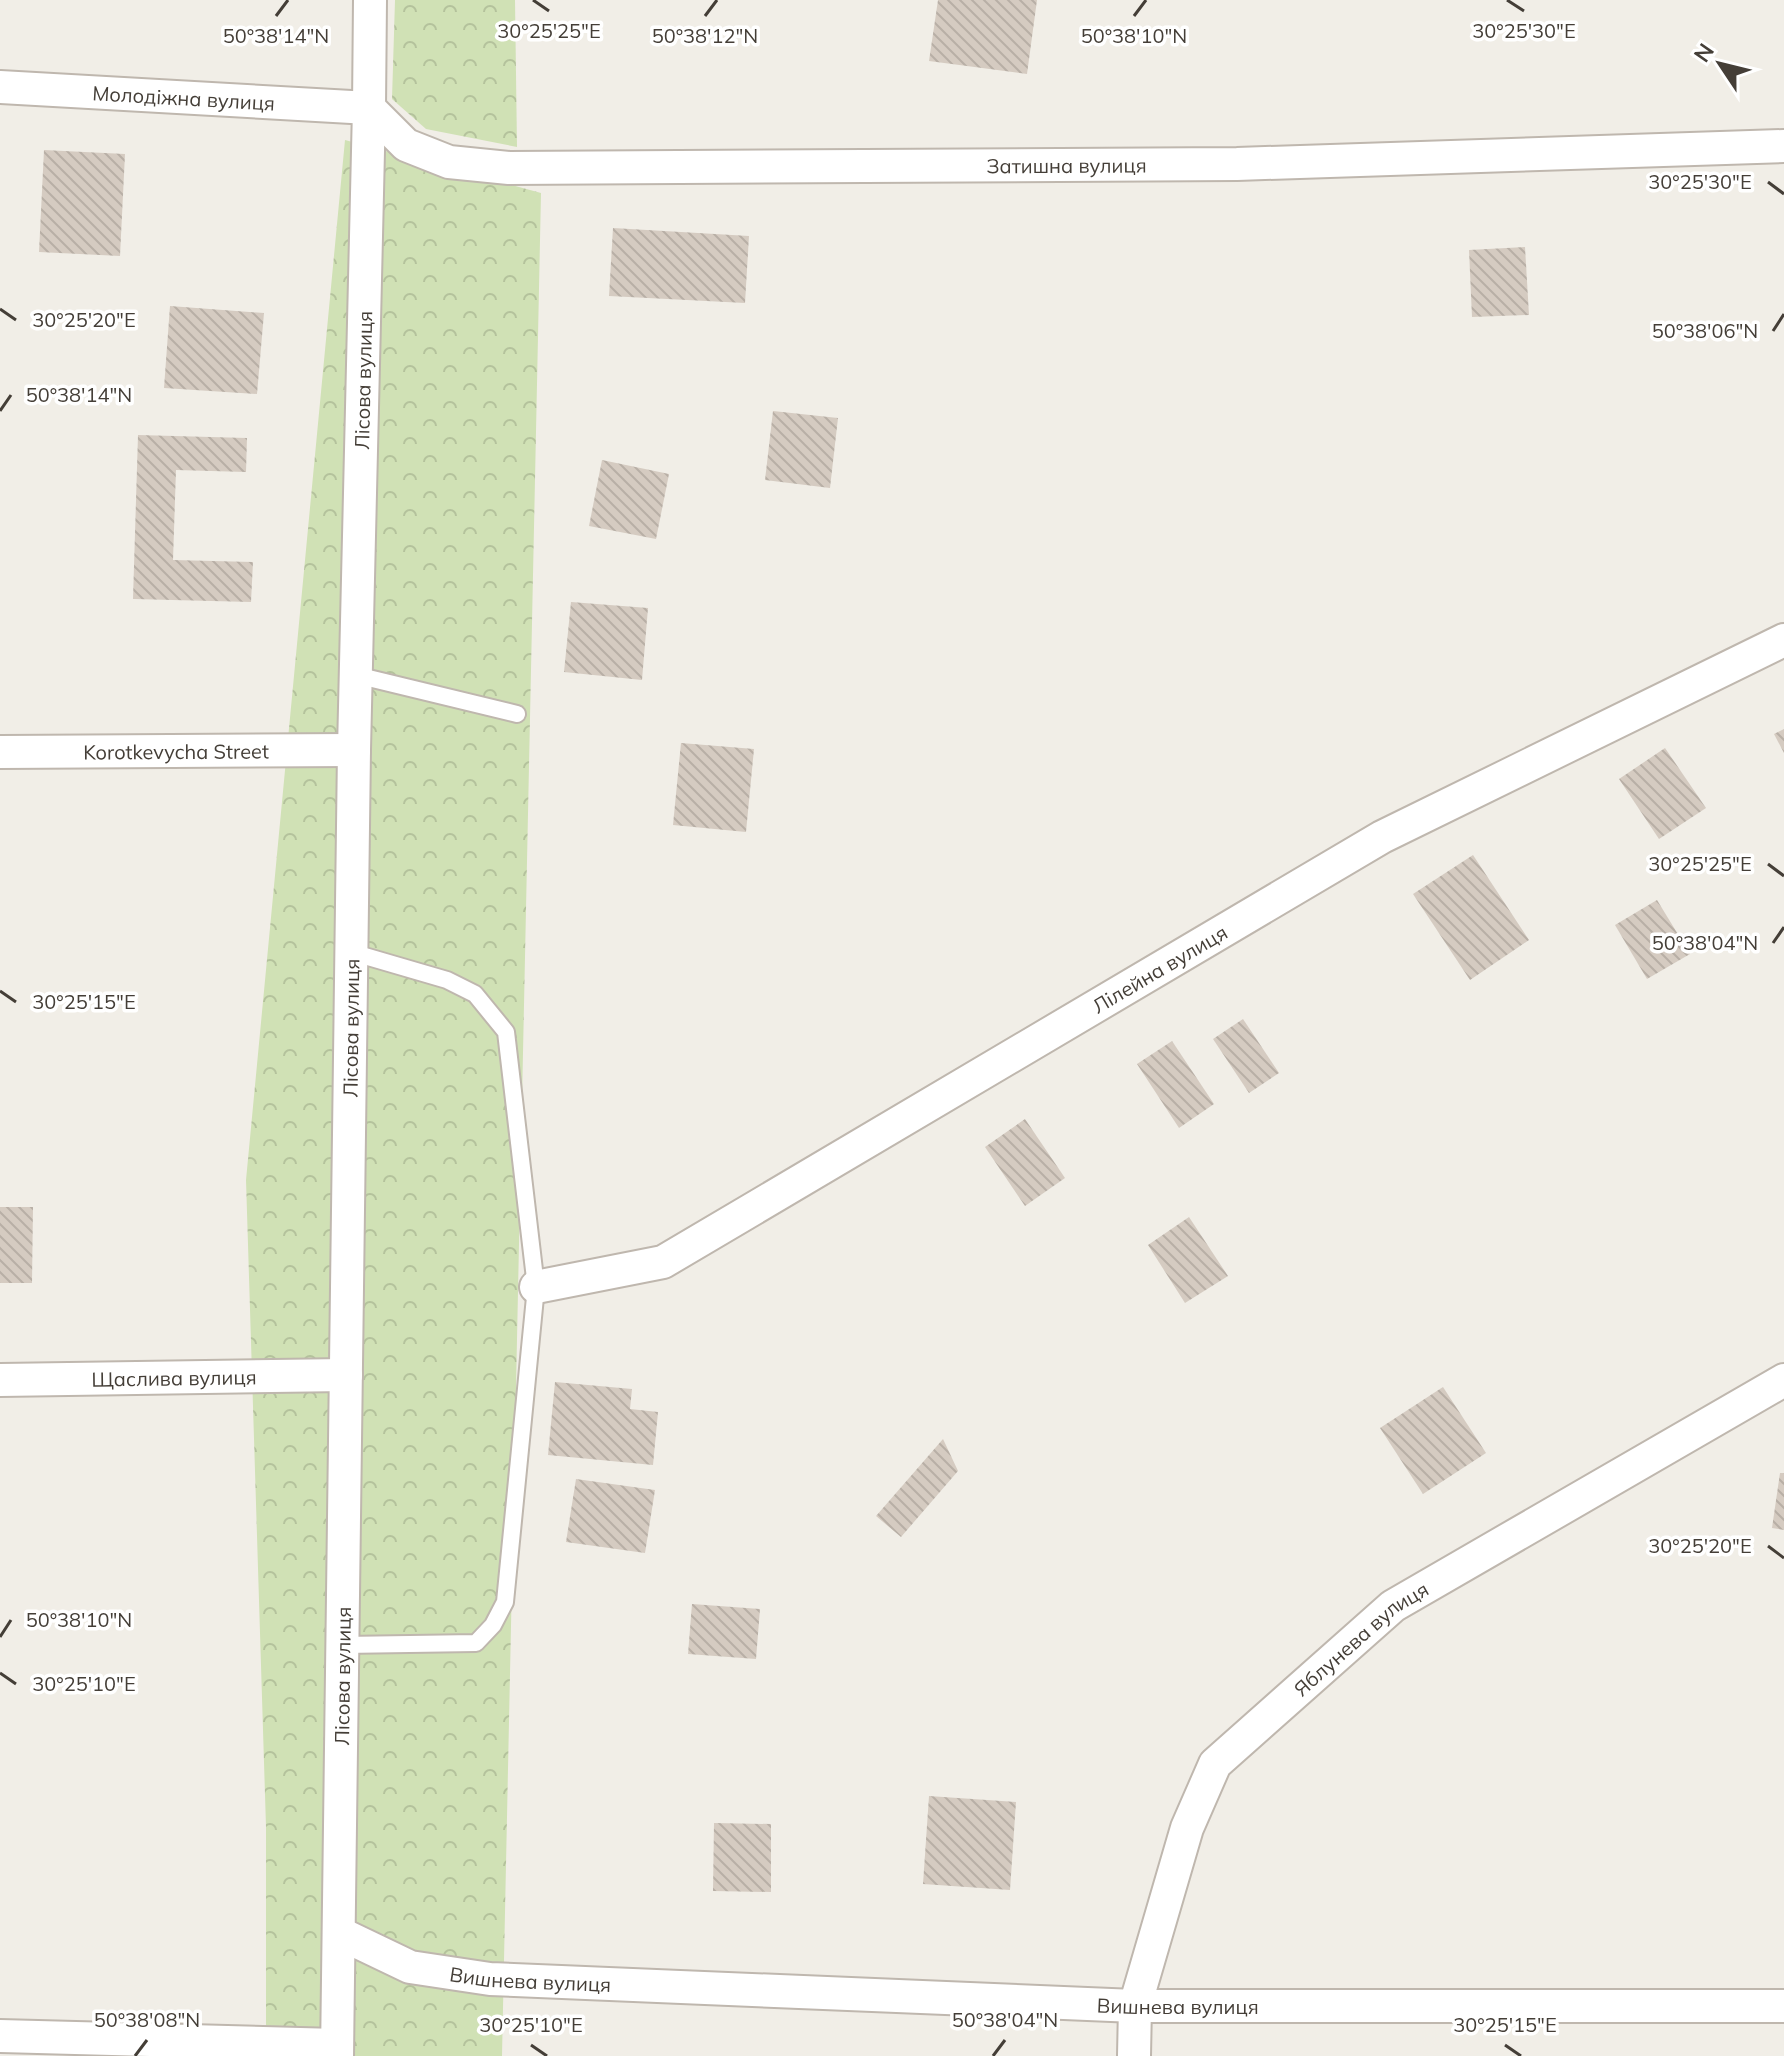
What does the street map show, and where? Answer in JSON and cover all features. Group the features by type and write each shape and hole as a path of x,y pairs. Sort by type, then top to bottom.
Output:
{"street":[{"name":"Лісова вулиця","path":"337,2050 354,750 370,0"},
{"name":"Молодіжна вулиця","path":"0,87 369,108"},
{"name":"Затишна вулиця","path":"369,108 406,145 449,162 509,168 1237,164 1784,146"},
{"name":"Лілейна вулиця","path":"536,1287 663,1262 1382,837 1784,640"},
{"name":"Korotkevycha Street","path":"0,752 354,750"},
{"name":"Щаслива вулиця","path":"0,1380 346,1375"},
{"name":"Яблунева вулиця","path":"1134,2056 1135,2006 1187,1828 1215,1764 1393,1606 1784,1380"},
{"name":"Вишнева вулиця","path":"339,1933 410,1967 490,1979 1135,2006 1784,2006"},
{"path":"0,2036 337,2050"}],"lane":[{"path":"356,675 517,714"},
{"path":"343,1645 476,1643 493,1625 505,1602 536,1287 506,1032 475,994 447,980 351,952"}],"green space":[{"path":"395,0 515,0 517,147 426,129 392,99"},
{"path":"345,140 541,193 502,2056 266,2056 266,1827 246,1180"}],"building":[{"path":"938,0 1037,0 1027,74 929,61"},
{"path":"44,150 125,154 120,256 39,252"},
{"path":"613,228 749,236 745,303 609,296"},
{"path":"1525,247 1529,315 1472,317 1469,250"},
{"path":"170,306 264,313 257,394 164,388"},
{"path":"773,411 838,418 830,488 765,480"},
{"path":"138,435 247,438 246,472 176,470 173,560 253,562 251,602 133,599"},
{"path":"602,460 669,474 656,539 589,526"},
{"path":"571,602 648,608 642,680 564,672"},
{"path":"1784,729 1784,753 1774,734"},
{"path":"681,743 754,749 746,832 673,825"},
{"path":"1665,748 1706,808 1659,839 1619,779"},
{"path":"1473,855 1529,940 1470,980 1413,894"},
{"path":"1657,900 1690,954 1647,979 1615,925"},
{"path":"1243,1019 1279,1073 1249,1093 1213,1039"},
{"path":"1172,1041 1214,1104 1179,1128 1137,1064"},
{"path":"1025,1119 1065,1178 1025,1206 985,1147"},
{"path":"0,1207 33,1207 32,1283 0,1283"},
{"path":"1189,1217 1228,1276 1185,1303 1148,1245"},
{"path":"555,1382 632,1389 630,1409 658,1412 653,1465 548,1455"},
{"path":"1443,1387 1486,1453 1423,1494 1380,1428"},
{"path":"943,1439 958,1471 901,1537 876,1516"},
{"path":"1780,1473 1784,1473 1784,1530 1772,1528"},
{"path":"576,1479 655,1490 645,1553 566,1542"},
{"path":"692,1604 760,1609 756,1659 688,1654"},
{"path":"929,1796 1016,1802 1010,1890 923,1884"},
{"path":"714,1823 771,1824 771,1892 713,1891"}]}
